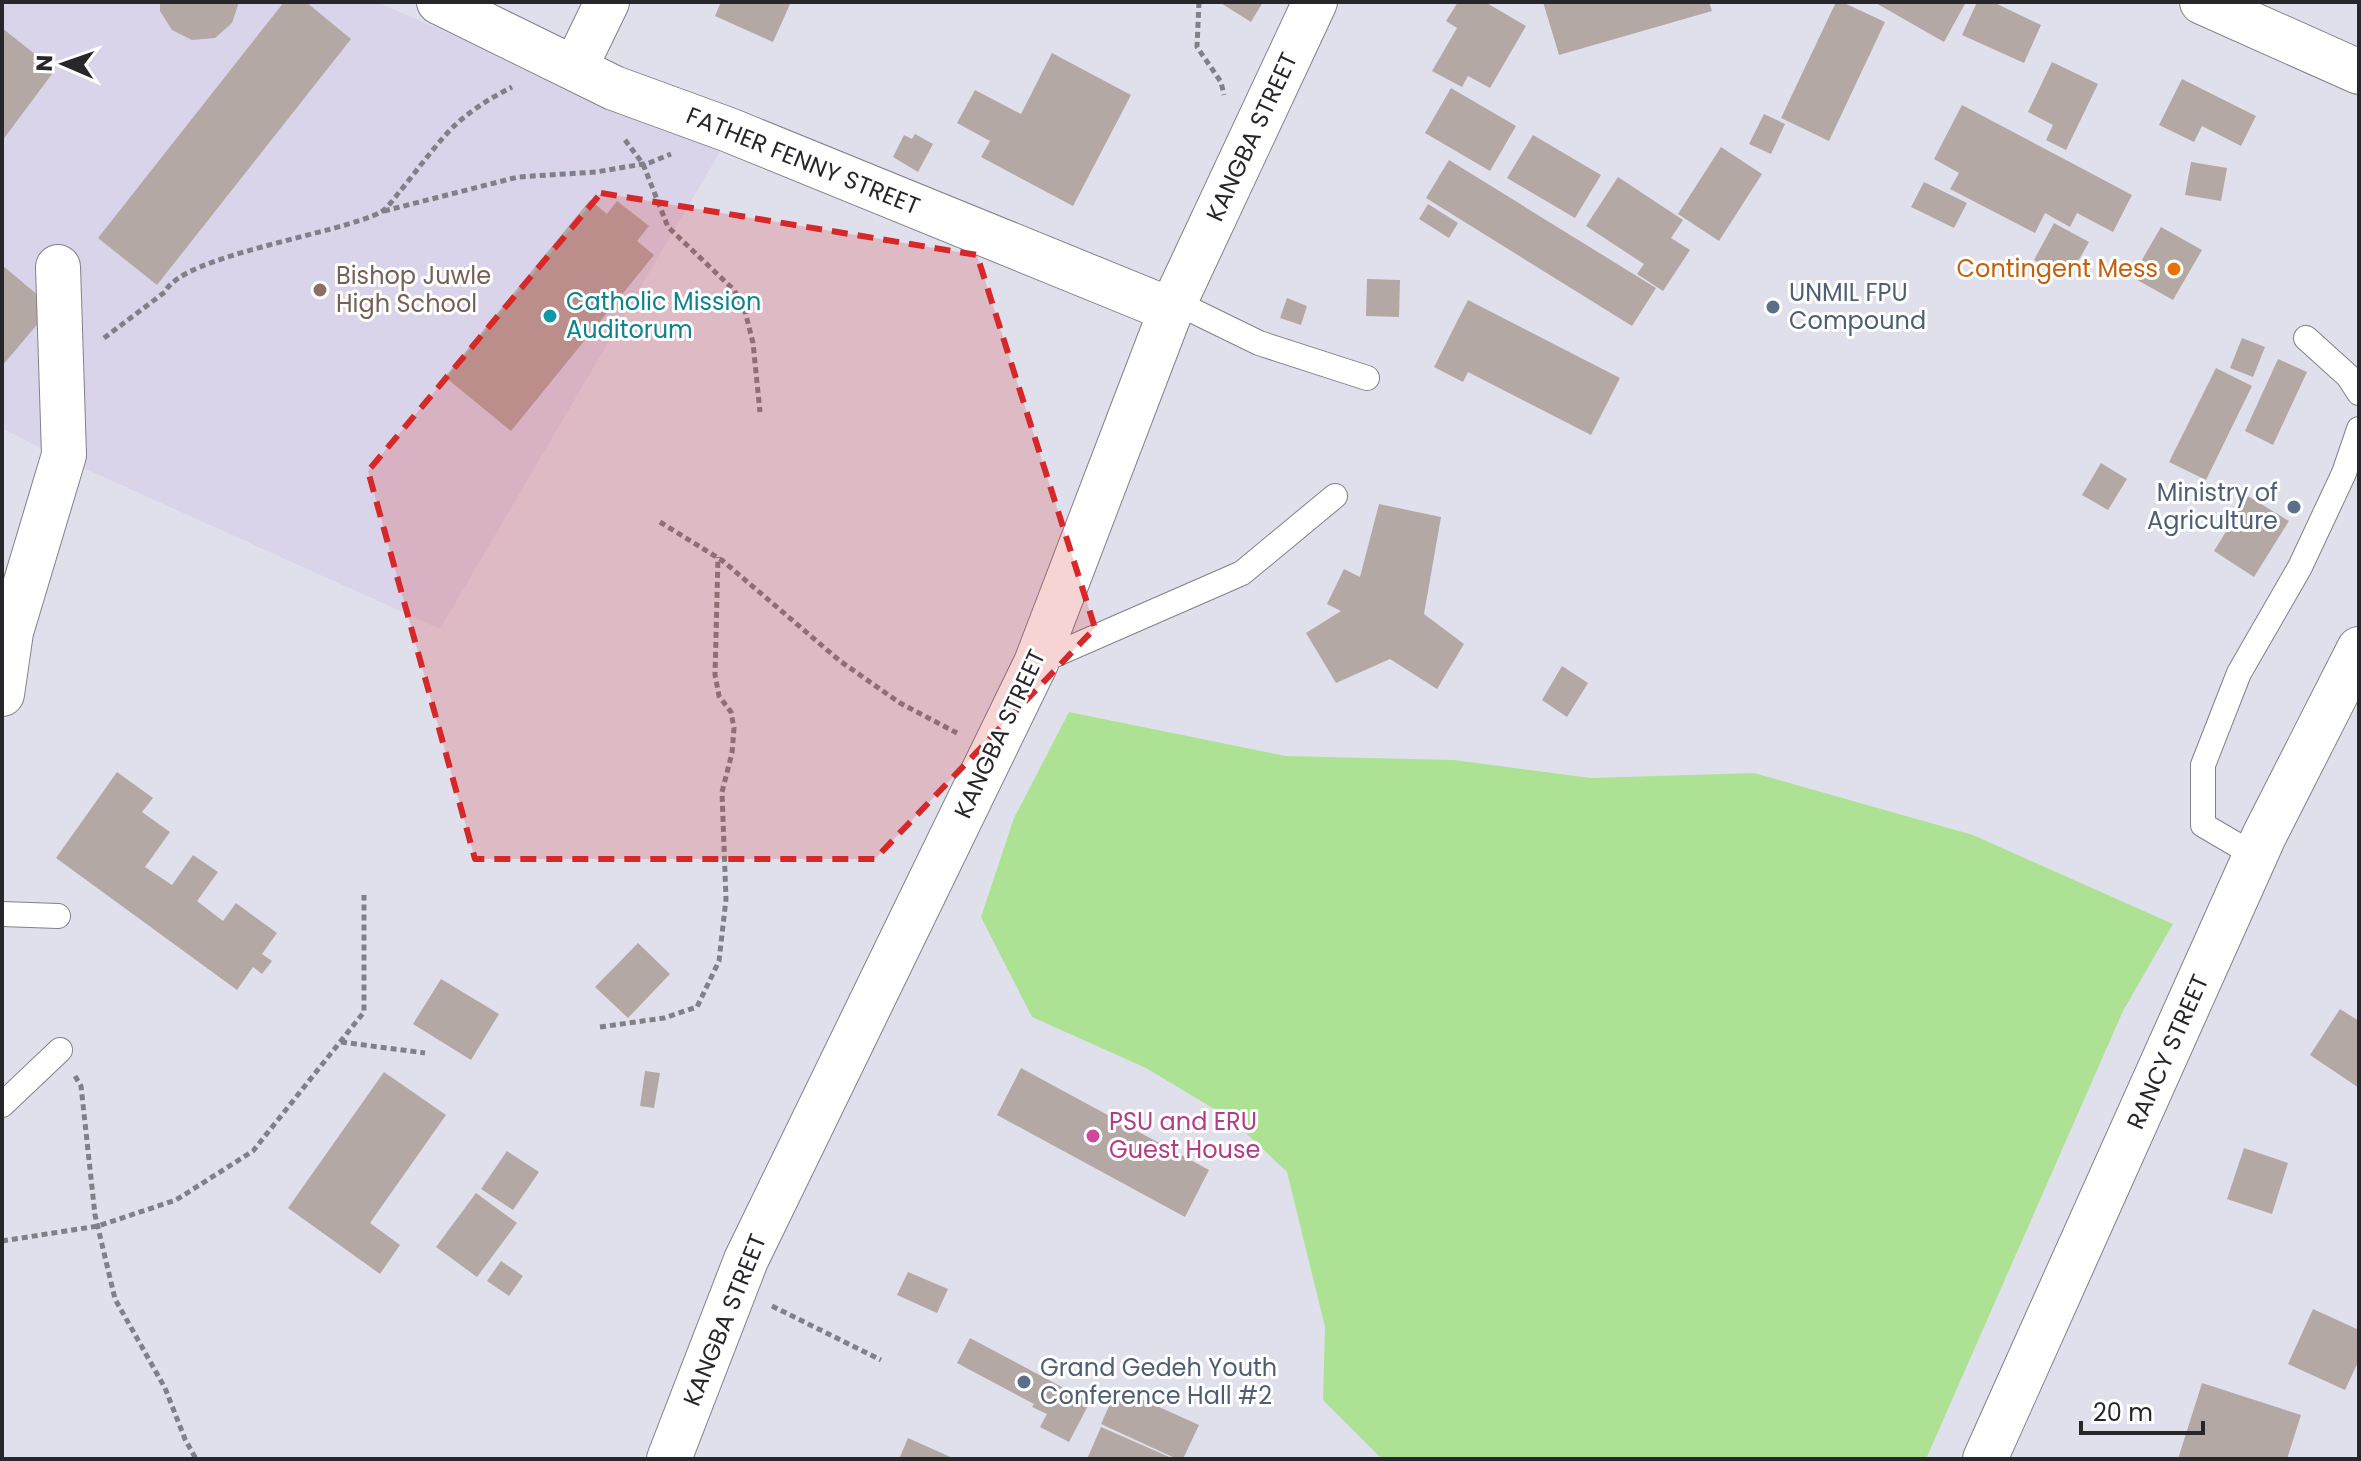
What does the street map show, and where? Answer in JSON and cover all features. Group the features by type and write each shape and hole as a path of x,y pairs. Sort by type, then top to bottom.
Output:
{"street":[{"name":"FATHER FENNY STREET","path":"439,2 614,88 729,130 1173,306"},
{"path":"569,65 607,2"},
{"name":"KANGBA STREET","path":"669,1459 746,1260 1036,663 1173,306 1315,2"},
{"path":"2202,2 2359,72"},
{"path":"2,694 11,632 64,455 58,267"},
{"name":"RANCY STREET","path":"1985,1459 2256,856 2359,649"}],"lane":[{"path":"1173,306 1259,343 1367,378"},
{"path":"2306,338 2348,376 2359,393"},
{"path":"2256,856 2203,825 2203,765 2239,673 2300,567 2344,473 2359,429"},
{"path":"1036,663 1242,573 1335,496"},
{"path":"2,914 58,916"},
{"path":"2,1105 60,1050"}],"path":[{"path":"1199,2 1197,47 1221,82 1224,96"},
{"path":"383,211 454,126 497,95 569,65"},
{"path":"614,88 623,137 643,164 668,227 734,290 745,311 753,343 760,412"},
{"path":"61,372 165,292 169,284 255,246 303,237 383,211 518,177 596,172 643,164 729,130"},
{"path":"660,522 718,557 840,661 900,703 993,752"},
{"path":"600,1027 664,1018 697,1007 719,961 726,899 722,792 732,753 734,728 731,712 719,696 715,675 718,557"},
{"path":"2,1241 98,1226 176,1200 253,1151 364,1012 364,895"},
{"path":"340,1042 425,1053"},
{"path":"60,1050 81,1086 98,1226 115,1299 165,1388 196,1459"},
{"path":"746,1260 770,1306 881,1360"}],"highlighted area":[{"path":"601,193 977,255 1095,628 875,859 475,859 368,471"}],"shaded area":[{"name":"Bishop Juwle High School","path":"2,2 377,2 720,152 440,629 46,451 2,428"}],"green space":[{"path":"1069,712 1286,756 1454,760 1591,778 1754,773 1973,835 2173,924 2123,1011 1926,1459 1382,1459 1323,1400 1325,1327 1287,1172 1231,1119 1146,1068 1032,1017 981,917 1014,818"}],"building":[{"path":"160,2 239,2 232,23 215,38 192,40 172,30 160,11"},
{"path":"284,2 306,2 351,39 157,285 98,238"},
{"path":"721,2 791,2 773,42 715,16"},
{"path":"1219,2 1263,2 1251,22"},
{"path":"1458,2 1485,2 1526,26 1490,88 1468,76 1462,87 1432,71 1457,28 1446,21"},
{"path":"1543,2 1709,2 1712,11 1559,55"},
{"path":"1836,2 1885,22 1829,141 1781,118"},
{"path":"1874,2 1966,2 1944,42"},
{"path":"1977,2 1993,2 2041,25 2024,63 1962,35"},
{"path":"2,28 55,70 2,141"},
{"path":"1052,53 1131,95 1073,206 981,157 990,141 957,123 975,90 1021,114"},
{"path":"2052,62 2098,84 2066,150 2046,140 2053,125 2028,112"},
{"path":"2182,79 2256,116 2241,146 2202,126 2194,142 2159,125"},
{"path":"1451,88 1516,126 1490,171 1425,133"},
{"path":"1962,105 2132,195 2113,232 2077,213 2070,227 2045,213 2035,233 1950,189 1959,173 1934,159"},
{"path":"1764,114 1785,124 1771,154 1749,144"},
{"path":"915,134 933,144 918,172 893,157 904,135 912,139"},
{"path":"1533,135 1601,175 1575,218 1507,178"},
{"path":"1721,147 1762,174 1719,241 1678,214"},
{"path":"1449,160 1656,288 1632,326 1426,198"},
{"path":"2191,162 2227,168 2221,201 2185,195"},
{"path":"1618,177 1683,220 1671,238 1690,250 1663,291 1637,274 1644,264 1586,226"},
{"path":"1924,182 1967,203 1954,228 1911,207"},
{"name":"Catholic Mission Auditorum","path":"590,200 607,214 617,201 649,226 637,241 654,255 511,431 445,377"},
{"path":"1428,204 1458,223 1449,238 1419,219"},
{"path":"2054,223 2089,242 2068,279 2034,260"},
{"path":"2161,227 2202,250 2173,300 2132,277"},
{"path":"2,265 52,307 2,366"},
{"path":"1367,279 1400,280 1399,317 1366,316"},
{"path":"1287,298 1307,306 1301,325 1280,318"},
{"path":"1468,300 1620,378 1591,435 1468,372 1463,382 1434,367"},
{"path":"2242,338 2265,347 2253,377 2230,368"},
{"path":"2278,359 2307,372 2273,445 2245,431"},
{"path":"2216,368 2252,386 2206,480 2169,462"},
{"path":"2101,463 2127,479 2108,510 2082,495"},
{"path":"2248,496 2289,521 2254,577 2214,551"},
{"path":"1379,504 1441,517 1424,614 1464,644 1437,689 1390,659 1336,683 1306,633 1341,611 1327,604 1344,569 1360,577"},
{"path":"1562,666 1588,683 1567,717 1542,700"},
{"path":"117,772 153,798 142,812 170,832 145,867 172,885 193,855 218,872 197,901 223,921 236,903 277,933 262,954 272,961 262,974 253,967 237,990 56,858"},
{"path":"638,943 670,974 628,1018 595,987"},
{"path":"441,979 499,1014 471,1060 413,1024"},
{"path":"2340,1009 2359,1021 2359,1088 2310,1055"},
{"path":"1021,1068 1209,1170 1185,1217 997,1115"},
{"path":"645,1071 660,1073 654,1108 640,1106"},
{"path":"384,1072 446,1115 370,1223 400,1245 380,1274 288,1208"},
{"path":"2244,1148 2288,1163 2272,1214 2227,1199"},
{"path":"507,1151 539,1172 513,1210 481,1189"},
{"path":"476,1193 517,1223 477,1277 436,1247"},
{"path":"501,1261 523,1276 509,1296 487,1281"},
{"path":"908,1272 948,1289 937,1313 897,1295"},
{"path":"2313,1309 2359,1330 2359,1360 2345,1390 2288,1364"},
{"name":"Grand Gedeh Youth Conference Hall #2","path":"970,1338 1090,1402 1069,1442 1040,1427 1047,1414 1032,1407 1034,1404 957,1363"},
{"path":"2202,1383 2301,1415 2287,1459 2178,1459"},
{"path":"1117,1388 1199,1425 1183,1459 1101,1424"},
{"path":"1101,1427 1174,1459 1087,1459"},
{"path":"908,1438 955,1459 899,1459"}],"place":[{"name":"Contingent Mess","path":"2174,269"},
{"name":"Bishop Juwle High School","path":"320,290"},
{"name":"UNMIL FPU Compound","path":"1773,307"},
{"name":"Catholic Mission Auditorum","path":"550,316"},
{"name":"Ministry of Agriculture","path":"2294,507"},
{"name":"PSU and ERU Guest House","path":"1093,1136"},
{"name":"Grand Gedeh Youth Conference Hall #2","path":"1024,1382"}]}
